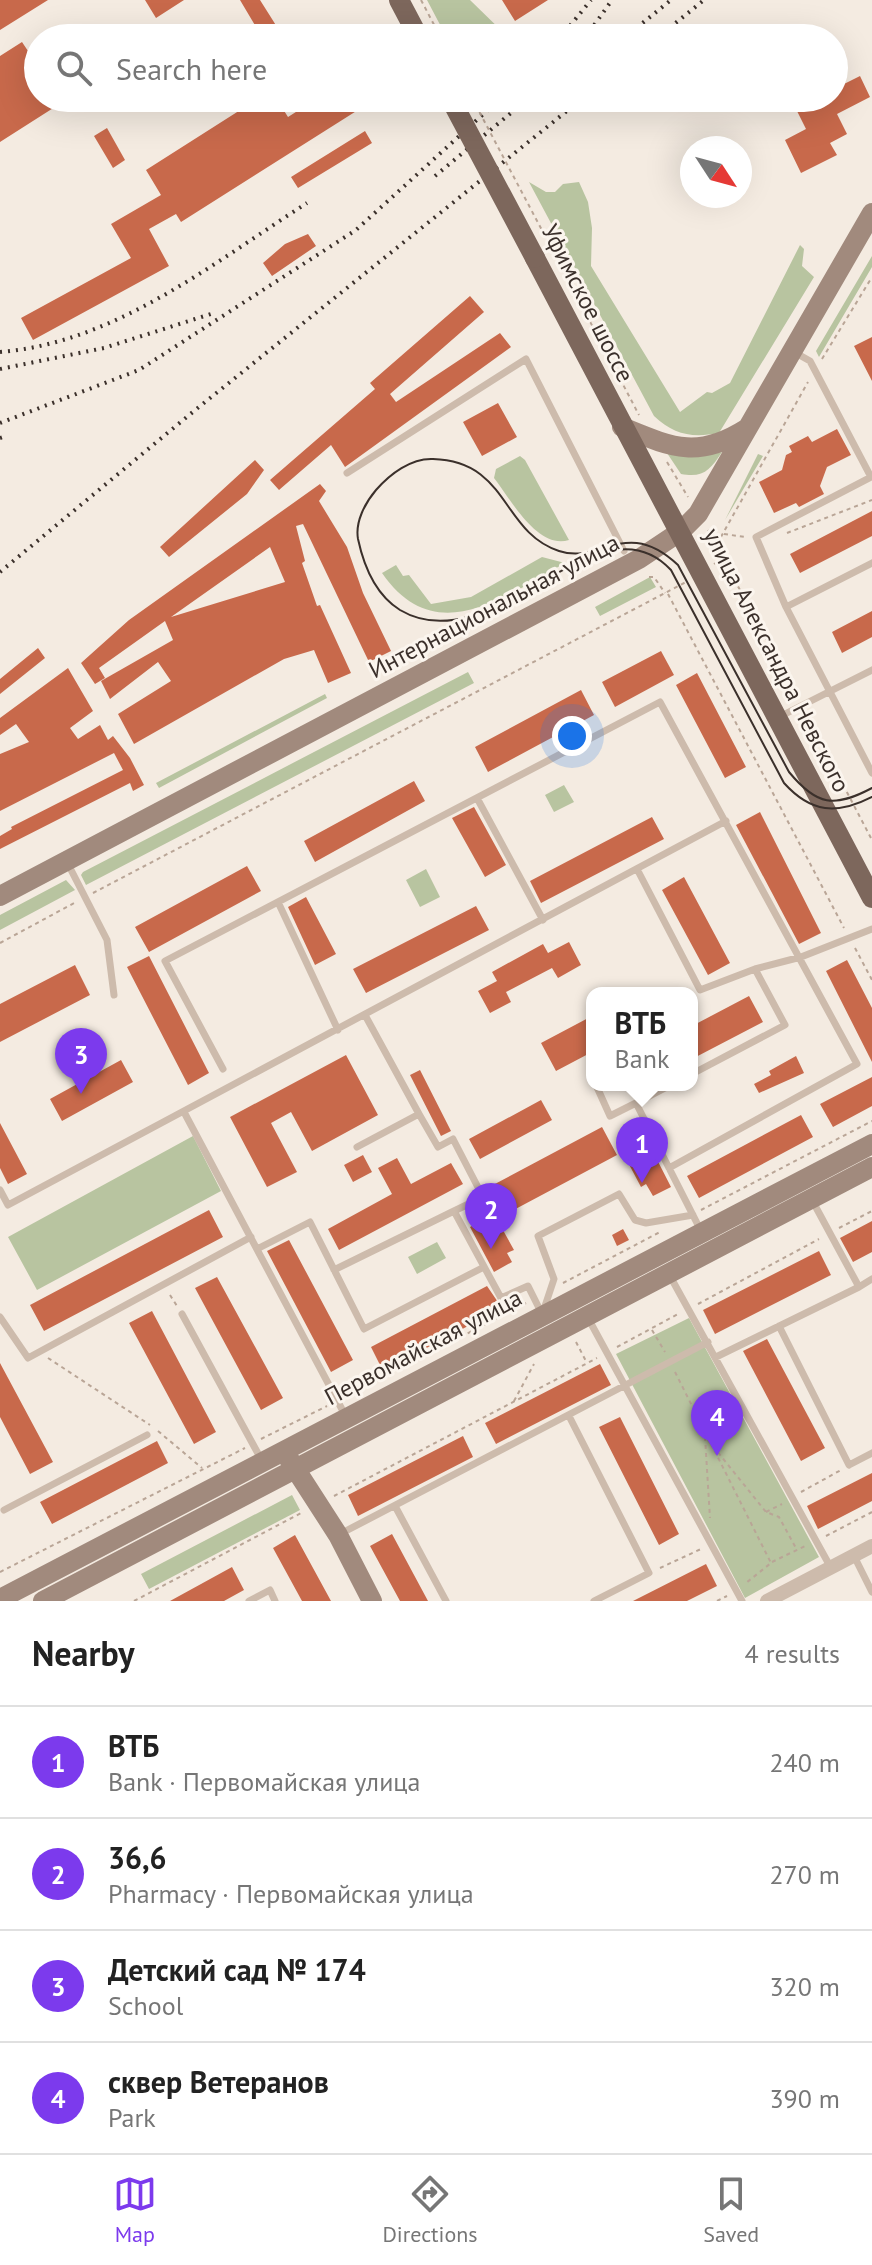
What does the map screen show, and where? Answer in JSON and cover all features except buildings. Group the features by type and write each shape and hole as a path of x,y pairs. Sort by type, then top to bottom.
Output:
{"main road":[{"path":"399,0 412,24"},
{"name":"Уфимское шоссе","path":"458,112 544,254 622,427 681,531"},
{"name":"Интернациональная улица","path":"0,896 639,559 681,531 698,514 872,213"},
{"path":"622,427 654,441 689,449 706,448 746,429"},
{"name":"улица Александра Невского","path":"681,531 872,898"},
{"name":"Первомайская улица","path":"0,1599 258,1452 284,1449 342,1409 538,1306 658,1253 697,1223 872,1144"},
{"name":"Первомайская улица","path":"43,1601 872,1167"},
{"path":"284,1449 338,1535 372,1601"}],"street":[{"path":"767,1601 872,1546"}],"lane":[{"path":"792,351 810,361 871,477 756,537 786,607 872,773"},
{"path":"347,473 526,359 624,551"},
{"path":"786,607 872,563"},
{"path":"777,718 872,670"},
{"path":"223,1069 165,961 660,702 857,1064 669,1168"},
{"path":"477,798 543,920"},
{"path":"0,1190 8,1205 726,821"},
{"path":"67,862 107,940 114,995"},
{"path":"637,869 700,990 755,969 801,957 872,929"},
{"path":"278,902 338,1030"},
{"path":"698,1071 785,1025 755,969"},
{"path":"334,1270 483,1197 453,1139 438,1147 365,1015"},
{"path":"599,1091 610,1116 659,1091"},
{"path":"454,1211 501,1298 528,1286 538,1306 550,1291 554,1279 538,1236 551,1229 619,1194 635,1220 646,1223 697,1223 636,1103"},
{"path":"184,1112 342,1409"},
{"path":"357,1147 419,1114"},
{"path":"801,1178 859,1287"},
{"path":"257,1249 310,1222 364,1329 484,1267"},
{"path":"0,1317 28,1358 251,1237"},
{"path":"658,1253 831,1568"},
{"path":"716,1357 872,1279"},
{"path":"182,1314 258,1452"},
{"path":"587,1316 628,1385 742,1601"},
{"path":"779,1326 849,1465 872,1453"},
{"path":"338,1535 708,1342"},
{"path":"569,1416 649,1573 594,1601"},
{"path":"1,1508 147,1435"},
{"path":"395,1506 446,1601"},
{"path":"854,1556 872,1592"},
{"path":"249,1601 270,1590 275,1601"}],"path":[{"path":"421,0 434,24"},
{"path":"478,112 544,254 723,558"},
{"path":"717,545 872,277"},
{"path":"649,577 654,577 665,594 872,980"},
{"path":"0,943 665,594"},
{"path":"697,1223 872,1121"},
{"path":"134,1601 872,1211"},
{"path":"550,1291 667,1228"},
{"path":"165,1284 182,1314"},
{"path":"0,1572 203,1469 258,1452 538,1306"},
{"path":"651,1329 771,1563"},
{"path":"39,1352 149,1424 203,1469"},
{"path":"514,1402 535,1362"},
{"path":"705,1436 766,1512 779,1517 797,1550"},
{"path":"649,1573 711,1545 705,1436"},
{"path":"766,1512 849,1465"},
{"path":"737,1590 771,1563 872,1512"}],"green space":[{"path":"427,0 470,0 495,24 440,24"},
{"path":"529,182 546,192 555,192 563,184 579,182 588,202 592,228 591,266 680,412 707,392 712,393 730,383 800,245 804,249 802,266 814,277 719,433 684,434 654,416"},
{"path":"872,256 872,267 819,357 816,351"},
{"path":"722,452 706,471 695,475 681,474 667,453 695,457"},
{"path":"758,454 763,456 725,520"},
{"path":"520,456 569,540 547,538 536,531 494,478 496,469"},
{"path":"542,557 565,563 494,601 470,610 447,613 424,609 403,596 382,573 396,565 403,576 409,575 431,604 471,597"},
{"path":"650,577 656,587 600,616 595,607"},
{"path":"468,672 474,683 86,885 81,875 83,872"},
{"path":"325,694 327,698 159,788 156,783"},
{"path":"564,785 574,802 554,812 545,795"},
{"path":"426,869 440,897 420,907 406,880"},
{"path":"66,880 75,890 0,930 0,915"},
{"path":"193,1136 221,1191 37,1290 8,1237"},
{"path":"437,1242 446,1258 417,1274 408,1257"},
{"path":"689,1318 819,1557 745,1598 616,1354"},
{"path":"292,1495 300,1510 149,1589 141,1574"}],"tram line":[{"path":"872,788 847,799 827,800 808,792 789,772 678,565 660,551 643,544 629,543 574,554 559,551 540,542 526,529 491,484 477,472 458,463 433,459 417,461 394,473 376,490 365,507 359,519 358,539 368,570 378,588 400,610 435,621 471,616 507,601 578,562 611,551 642,551 671,570 784,783 804,800 825,808 847,807 872,797"}],"railway":[{"path":"571,24 591,0"},
{"path":"595,24 612,0"},
{"path":"641,24 671,0"},
{"path":"674,24 704,0"},
{"path":"0,423 139,370 356,230 486,112"},
{"path":"435,176 512,112"},
{"path":"0,572 194,411 566,112"},
{"path":"0,352 42,345 123,317 199,274 307,203"},
{"path":"0,369 104,348 214,313"}],"place":[{"name":"Детский сад № 174","path":"81,1094"},
{"name":"ВТБ","path":"642,1183"},
{"name":"36,6","path":"491,1249"},
{"name":"сквер Ветеранов","path":"717,1456"}]}
